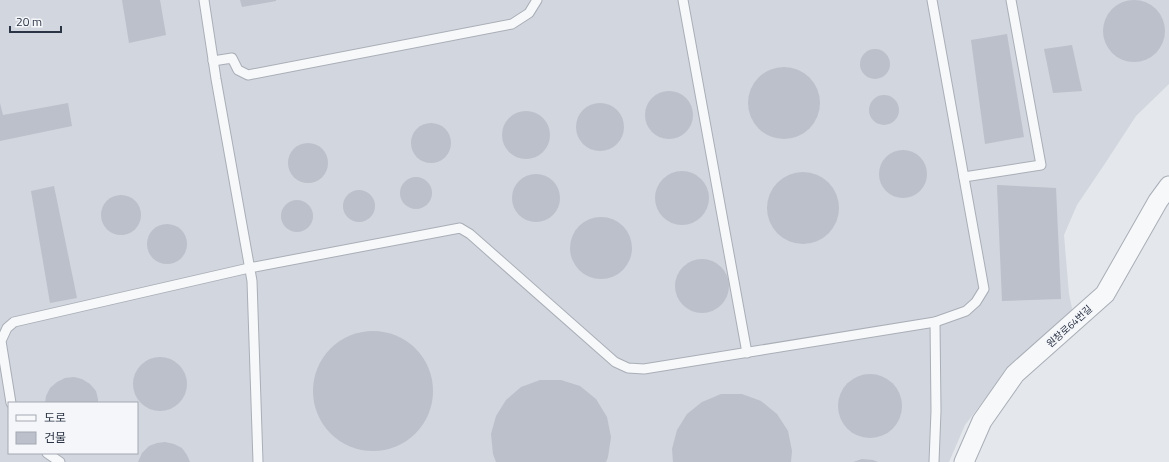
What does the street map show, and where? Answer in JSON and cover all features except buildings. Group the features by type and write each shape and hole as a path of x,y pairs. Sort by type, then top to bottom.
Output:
{"street":[{"name":"원창로64번길","path":"964,462 982,421 1016,374 1106,294 1158,201 1169,186"}],"lane":[{"path":"204,0 213,62 252,282 258,462"},
{"path":"213,62 232,58 238,70 248,75 512,24 529,13 537,0"},
{"path":"683,0 747,352"},
{"path":"11,402 1,341 7,328 14,322 249,268 460,228 470,234 615,362 628,368 644,370 935,322 966,312 976,302 984,289 932,0"},
{"path":"964,177 1041,165 1011,0"},
{"path":"934,462 936,411 935,322"},
{"path":"48,454 60,462"}],"shaded area":[{"path":"0,0 1169,0 1169,84 1136,116 1077,205 1064,235 1069,294 1073,313 1010,366 965,425 949,462 0,462"}]}
